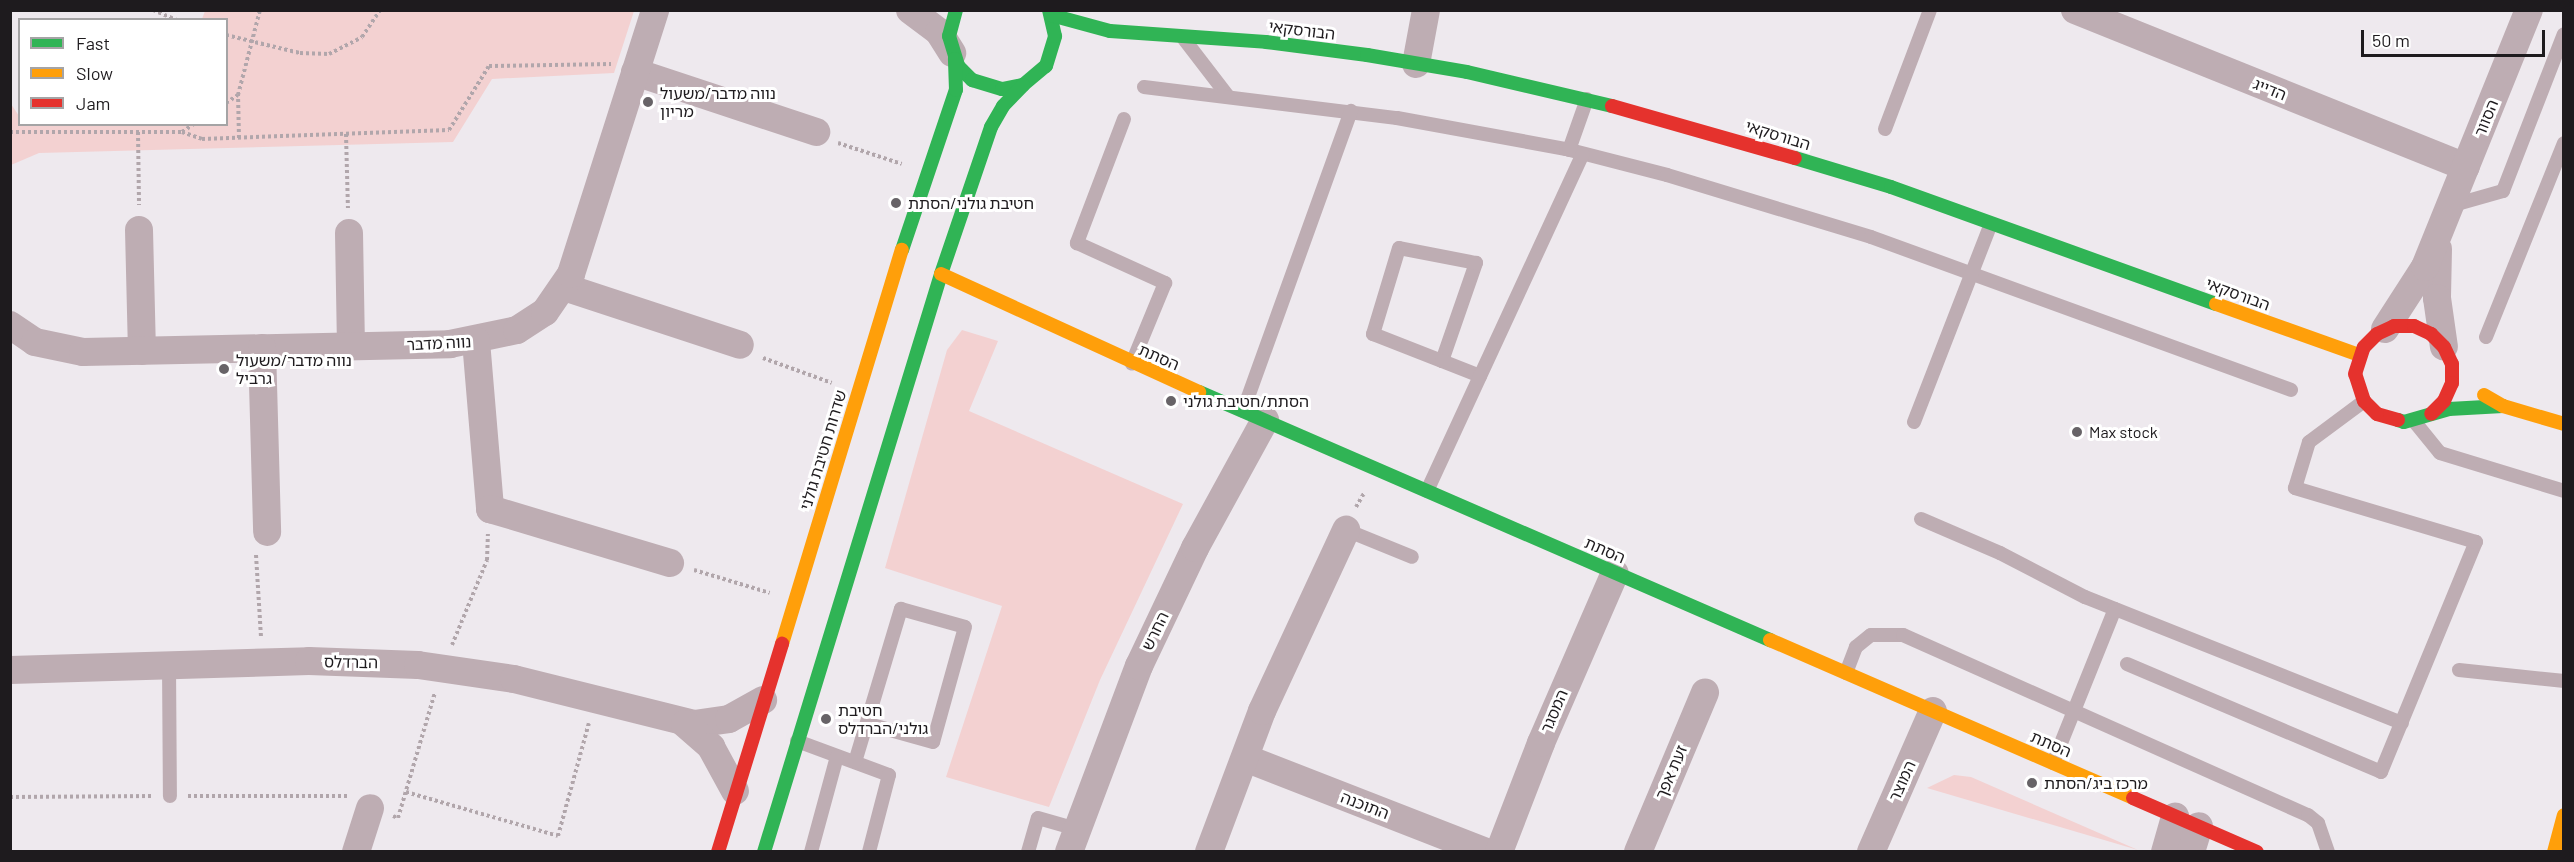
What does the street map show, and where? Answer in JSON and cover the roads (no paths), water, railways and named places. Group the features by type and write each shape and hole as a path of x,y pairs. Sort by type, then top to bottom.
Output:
{"street":[{"name":"נווה מדבר","path":"13,332 57,349 142,351 476,341 507,334 532,322 564,287 655,10"},
{"path":"910,10 939,32 965,73 982,85 1002,89 1023,85"},
{"name":"שדרות חטיבת גולני","path":"718,852 762,700 858,392 956,90 949,36 956,10"},
{"path":"1416,64 1426,10"},
{"name":"הדייג","path":"2075,10 2466,167"},
{"name":"הסוור","path":"2385,329 2415,287 2529,10"},
{"path":"1046,66 1054,47 1050,13"},
{"name":"הבורסקאי","path":"1050,13 1110,31 1183,38 1266,42 1416,64 1587,99 1822,165 2359,355"},
{"name":"הבורסקאי","path":"1096,44 1166,36"},
{"path":"764,852 941,274 991,127 1003,106 1023,85 1066,53"},
{"path":"637,68 816,132"},
{"name":"הסוור","path":"2446,216 2436,283 2448,355"},
{"path":"139,230 142,351"},
{"path":"349,233 351,346"},
{"name":"הסתת","path":"941,274 1132,363 2053,763 2188,831 2257,852"},
{"path":"564,287 740,345"},
{"path":"2503,406 2466,407 2431,414 2414,421 2385,418 2364,401 2355,374 2359,355 2370,339 2385,329 2414,326 2431,334 2470,385 2503,406 2564,424"},
{"path":"476,341 490,509 670,563"},
{"path":"262,348 267,532"},
{"path":"2431,414 2449,392 2448,355"},
{"name":"החרש","path":"1073,840 1138,666 1195,548 1254,416"},
{"path":"1209,852 1245,758 1346,530"},
{"name":"המסגר","path":"1499,852 1545,733 1615,573"},
{"name":"הברדלס","path":"10,670 365,661 443,668 514,679 685,724 729,719 762,700"},
{"name":"זעת אפך","path":"1638,852 1705,693"},
{"name":"המוצר","path":"1871,852 1933,711"},
{"name":"הברדלס","path":"685,724 711,747 735,792"},
{"name":"התוכנה","path":"1245,758 1486,852"},
{"path":"356,852 370,808"},
{"path":"2554,852 2564,816"},
{"path":"2165,852 2188,831"}],"lane":[{"path":"1885,129 1930,10"},
{"path":"2446,216 2503,191 2564,34"},
{"path":"1183,38 1227,95"},
{"path":"1144,87 1351,111 1576,152 1769,204 1972,274 2291,390"},
{"path":"1427,491 1480,376 1576,152 1587,99"},
{"path":"1254,416 1351,111"},
{"path":"1124,119 1077,243 1165,283 1132,363"},
{"path":"2486,337 2564,143"},
{"path":"1914,422 1991,223"},
{"path":"1442,361 1476,262 1399,248 1373,334 1480,376"},
{"path":"2127,664 2381,772 2476,542 2295,488 2309,442 2364,401"},
{"path":"2414,421 2440,453 2564,491"},
{"path":"1921,519 2115,609 2402,723"},
{"path":"1346,530 1412,557"},
{"path":"855,762 869,724 901,609 965,627 933,742 869,724"},
{"path":"2053,763 2115,609"},
{"path":"1845,673 1856,647 1871,635 1888,632 2074,711 2308,815 2318,823 2328,852"},
{"path":"169,665 170,796"},
{"path":"2459,670 2564,681"},
{"path":"797,741 889,775 869,852"},
{"path":"811,852 837,756"},
{"path":"1028,852 1038,818 1073,840"}],"place":[{"name":"נווה מדבר/משעול מריון","path":"648,102"},
{"name":"חטיבת גולני/הסתת","path":"896,203"},
{"name":"נווה מדבר/משעול גרביל","path":"224,369"},
{"name":"הסתת/חטיבת גולני","path":"1171,401"},
{"name":"Max stock","path":"2077,432"},
{"name":"חטיבת גולני/הברדלס","path":"826,719"},
{"name":"מרכז ביג/הסתת","path":"2032,783"}]}
